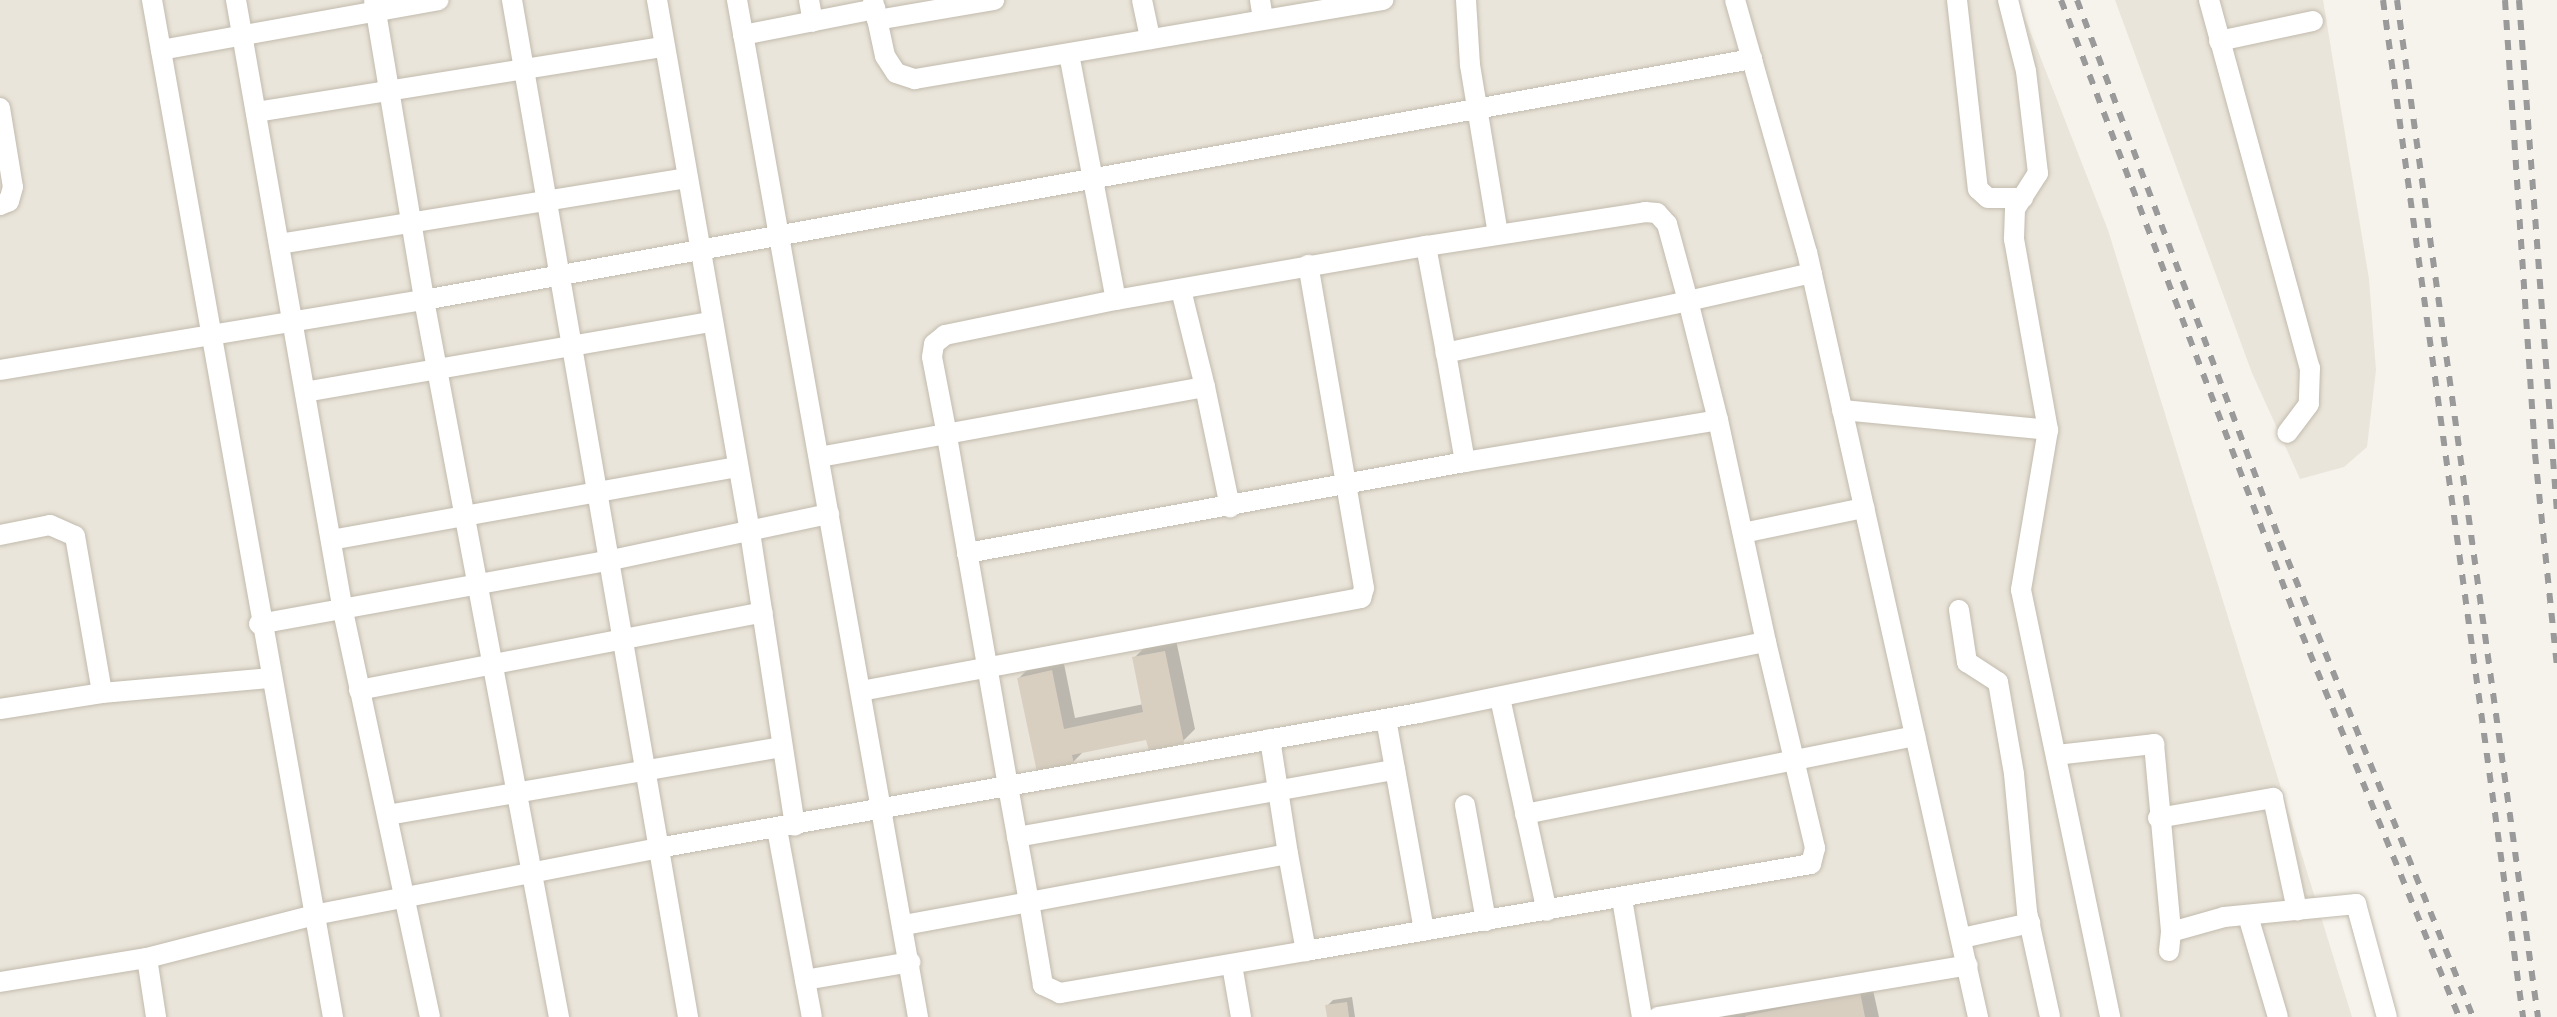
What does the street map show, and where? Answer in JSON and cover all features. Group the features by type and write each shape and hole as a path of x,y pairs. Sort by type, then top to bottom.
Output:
{"street":[{"path":"152,0 259,624 333,1017"},
{"path":"236,0 343,611 430,1017"},
{"path":"161,50 375,6 439,0"},
{"path":"512,0 612,560 688,1017"},
{"path":"657,0 697,248 763,612 781,747 786,828 812,1017"},
{"path":"737,0 918,1017"},
{"path":"809,0 813,22"},
{"path":"743,35 875,10 994,0"},
{"path":"1142,0 1150,39"},
{"path":"875,10 885,56 896,73 915,79 1150,39 1261,10 1383,0"},
{"path":"1466,0 1476,111 1498,234"},
{"path":"1735,0 1812,273 1978,1017"},
{"path":"1957,0 1978,189 1988,198 2023,198"},
{"path":"2008,0 2026,71 2038,173 2015,209 2014,239 2048,430 2020,575 2110,1017"},
{"path":"2209,0 2310,368 2309,404 2287,433"},
{"path":"375,6 424,300 559,1017"},
{"path":"2219,41 2313,21"},
{"path":"256,112 664,47"},
{"path":"1069,54 1116,300"},
{"path":"0,370 424,300 697,248 1093,181 1752,59"},
{"path":"0,108 13,187 9,201 0,205"},
{"path":"279,244 686,178"},
{"path":"1657,213 1667,224 1718,420 1815,848 1811,864 1232,965 1050,992 1043,985 932,357 934,344 945,335 1116,300 1426,246 1657,213"},
{"path":"1426,246 1465,462"},
{"path":"861,691 1350,603 1364,588 1308,265"},
{"path":"1446,353 1812,273"},
{"path":"1181,290 1230,507"},
{"path":"305,392 438,373 711,322"},
{"path":"819,457 1205,387"},
{"path":"1842,410 2048,430"},
{"path":"967,553 1465,462 1718,420"},
{"path":"331,540 738,467"},
{"path":"1743,533 1864,508"},
{"path":"259,624 612,560 829,514"},
{"path":"0,535 50,525 75,536 102,693"},
{"path":"1959,610 1967,662 1998,682 2014,774 2030,923 2050,1017"},
{"path":"359,690 763,612"},
{"path":"0,982 147,958 314,915 658,848 786,828 1500,698 1766,642"},
{"path":"0,709 102,693 271,678"},
{"path":"1500,698 1547,911"},
{"path":"1386,719 1424,931"},
{"path":"1525,814 1915,736"},
{"path":"1270,739 1306,951"},
{"path":"2056,755 2154,744 2170,942 2224,917 2356,904 2387,1017"},
{"path":"388,815 781,747"},
{"path":"1017,837 1395,770"},
{"path":"2158,818 2273,798 2297,910"},
{"path":"1465,805 1486,921"},
{"path":"904,925 1288,854"},
{"path":"1622,899 1642,1017"},
{"path":"2248,916 2278,1017"},
{"path":"1962,938 2030,923"},
{"path":"147,958 156,1017"},
{"path":"805,980 910,962"},
{"path":"1232,965 1241,1017"},
{"path":"1658,1017 1968,965"}],"shaded area":[{"path":"0,0 2018,0 2108,230 2352,1017 0,1017"},
{"path":"2115,0 2323,0 2369,279 2376,370 2367,447 2344,467 2300,479 2252,373"}],"building":[{"path":"1165,651 1184,743 1149,751 1146,740 1072,755 1074,764 1037,772 1017,678 1052,670 1064,729 1143,712 1132,657"},
{"path":"1860,992 1865,1017 1745,1016"},
{"path":"1347,1002 1349,1017 1327,1017 1325,1005"}],"railway":[{"path":"2061,0 2302,634 2459,1017"},
{"path":"2077,0 2280,541 2473,1017"},
{"path":"2383,0 2523,1017"},
{"path":"2397,0 2538,1017"},
{"path":"2505,0 2535,454 2557,666"},
{"path":"2519,0 2557,513"}]}
